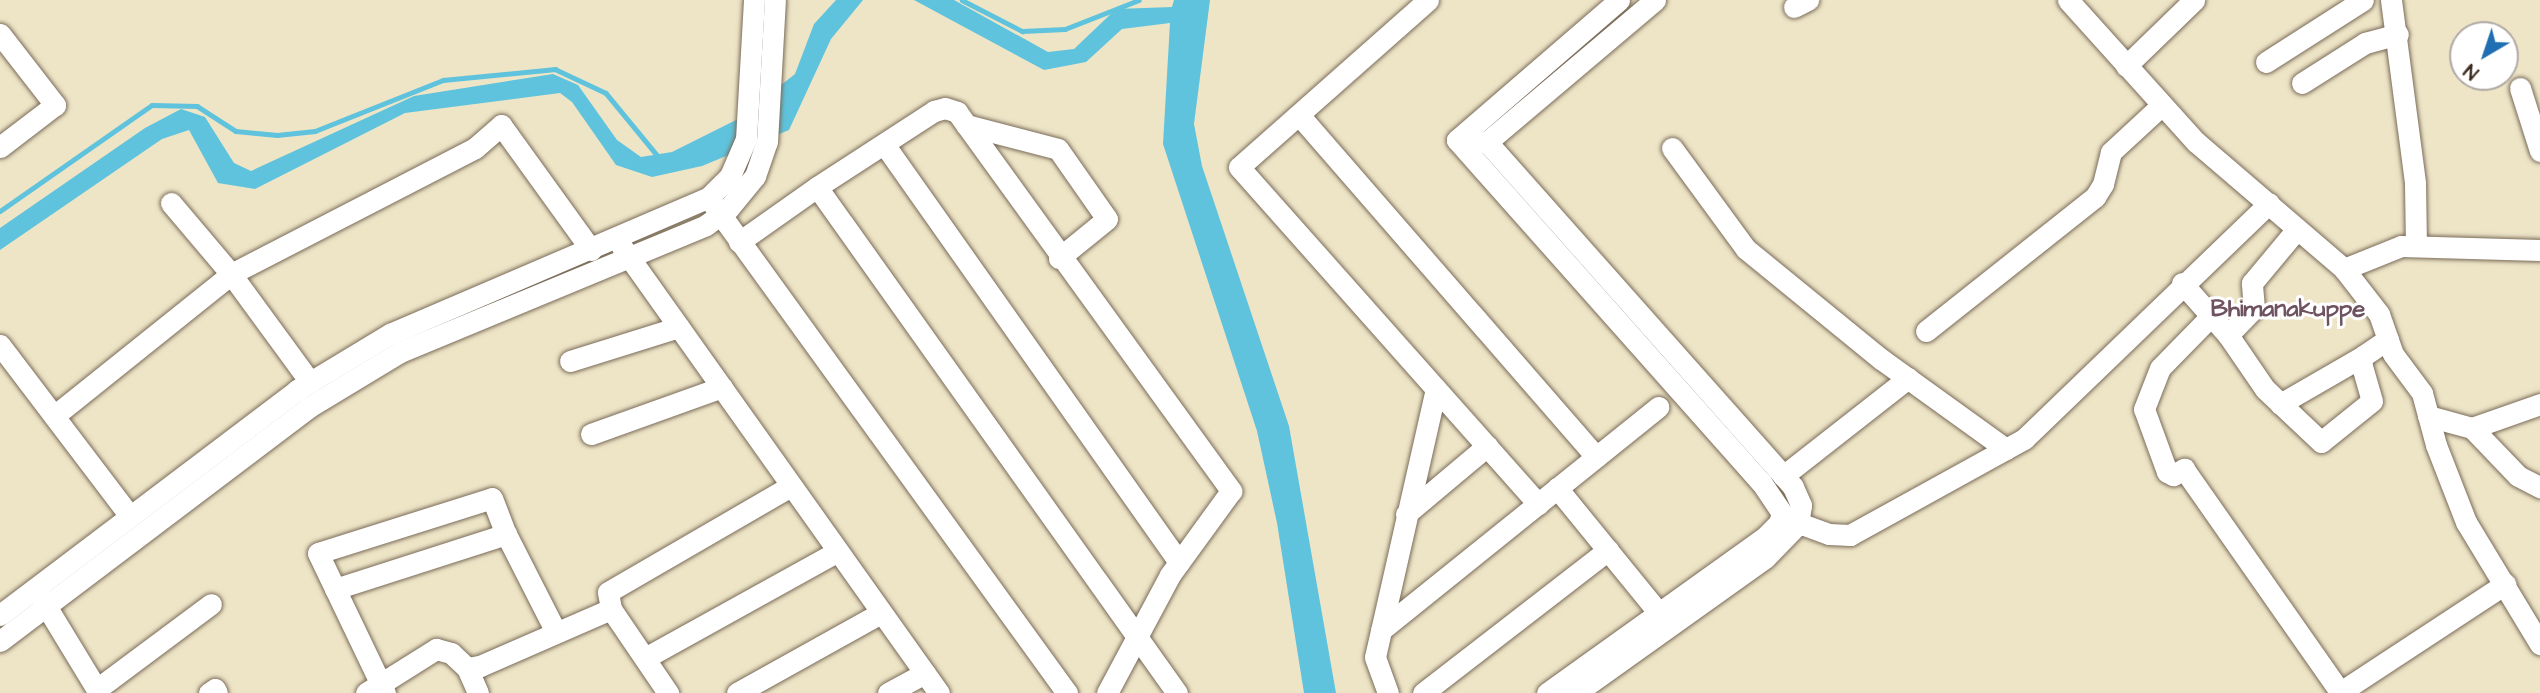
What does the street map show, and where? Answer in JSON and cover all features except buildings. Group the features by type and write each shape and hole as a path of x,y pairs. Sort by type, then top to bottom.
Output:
{"street":[{"path":"715,207 741,157 747,139 754,0"},
{"path":"0,615 41,597 309,407 400,352 715,207 747,188 764,154 775,0"},
{"path":"1428,0 1239,167 1538,504"},
{"path":"1457,140 1619,0"},
{"path":"1457,140 1487,142 1656,0"},
{"path":"2068,0 2196,142 2344,269 2379,314 2388,339 2422,393 2466,522 2540,644"},
{"path":"2126,66 2194,0"},
{"path":"2266,62 2363,0"},
{"path":"2391,0 2398,34 2404,120 2415,183 2416,246"},
{"path":"0,34 55,106 1,145"},
{"path":"2302,83 2365,43 2398,34"},
{"path":"2519,88 2540,151"},
{"path":"1926,331 2095,197 2103,184 2111,152 2162,105"},
{"path":"739,242 884,144 945,108 957,112 1059,258 1231,491 1179,562 1135,635 1107,693"},
{"path":"1298,115 1596,457"},
{"path":"54,416 231,274 475,148 501,125 591,250"},
{"path":"965,125 1058,149 1107,219 1059,258"},
{"path":"1457,140 1761,482 1789,520 1850,536 2029,436 2182,283 2269,203"},
{"path":"1487,142 1783,476 1801,505 1765,558 1576,693"},
{"path":"884,144 1179,562"},
{"path":"1672,148 1746,249 1908,378 2006,449"},
{"path":"817,187 1177,693"},
{"path":"172,203 231,274 310,382"},
{"path":"715,207 1067,693"},
{"path":"2228,335 2255,306 2252,283 2297,229"},
{"path":"2344,269 2402,246 2540,250"},
{"path":"0,641 41,597 130,516 310,382 390,334 591,250 623,248"},
{"path":"623,248 836,552 939,693"},
{"path":"2182,283 2228,335 2280,404 2309,433 2324,441 2372,401 2363,356"},
{"path":"2210,317 2160,368 2144,409 2167,472 2173,475 2184,469 2339,693 2505,584"},
{"path":"569,361 679,327"},
{"path":"2280,404 2388,339"},
{"path":"0,345 130,516"},
{"path":"1783,476 1908,378"},
{"path":"592,434 722,387"},
{"path":"1388,693 1375,657 1436,389"},
{"path":"2472,428 2540,404"},
{"path":"1381,630 1658,407"},
{"path":"2428,416 2472,428 2518,476 2540,487"},
{"path":"1406,514 1487,446"},
{"path":"668,693 611,609 608,593 791,486"},
{"path":"1557,488 1659,613"},
{"path":"478,693 467,668 451,653 436,649 377,690 335,589 318,557 321,550 492,498 506,534 555,630"},
{"path":"1547,693 1789,520"},
{"path":"335,589 506,534"},
{"path":"1423,693 1608,550"},
{"path":"645,658 836,552"},
{"path":"41,597 98,691 211,604"},
{"path":"467,668 480,667 555,630 611,609"},
{"path":"737,693 881,613"},
{"path":"888,693 925,673"},
{"path":"209,693 215,689 217,693"}],"water":[{"path":"836,0 863,0 831,39 789,130 702,166 652,177 616,165 572,102 560,93 405,113 255,189 218,183 189,130 162,139 0,250 0,228 145,128 181,109 205,117 234,163 251,171 414,96 553,74 578,85 617,140 641,157 672,152 738,119 795,74 814,24"},
{"path":"914,0 954,0 1048,52 1074,49 1116,9 1172,7 1174,0 1210,0 1194,124 1202,166 1289,426 1336,693 1304,693 1277,523 1257,431 1163,144 1170,23 1122,29 1086,62 1044,70"}],"waterway":[{"path":"962,0 1022,31 1065,29 1139,0"},
{"path":"0,211 152,105 197,106 236,131 277,135 315,131 443,80 555,69 606,93 658,156"}],"district":[{"name":"Bhimanakuppe","path":"2288,310"}]}
